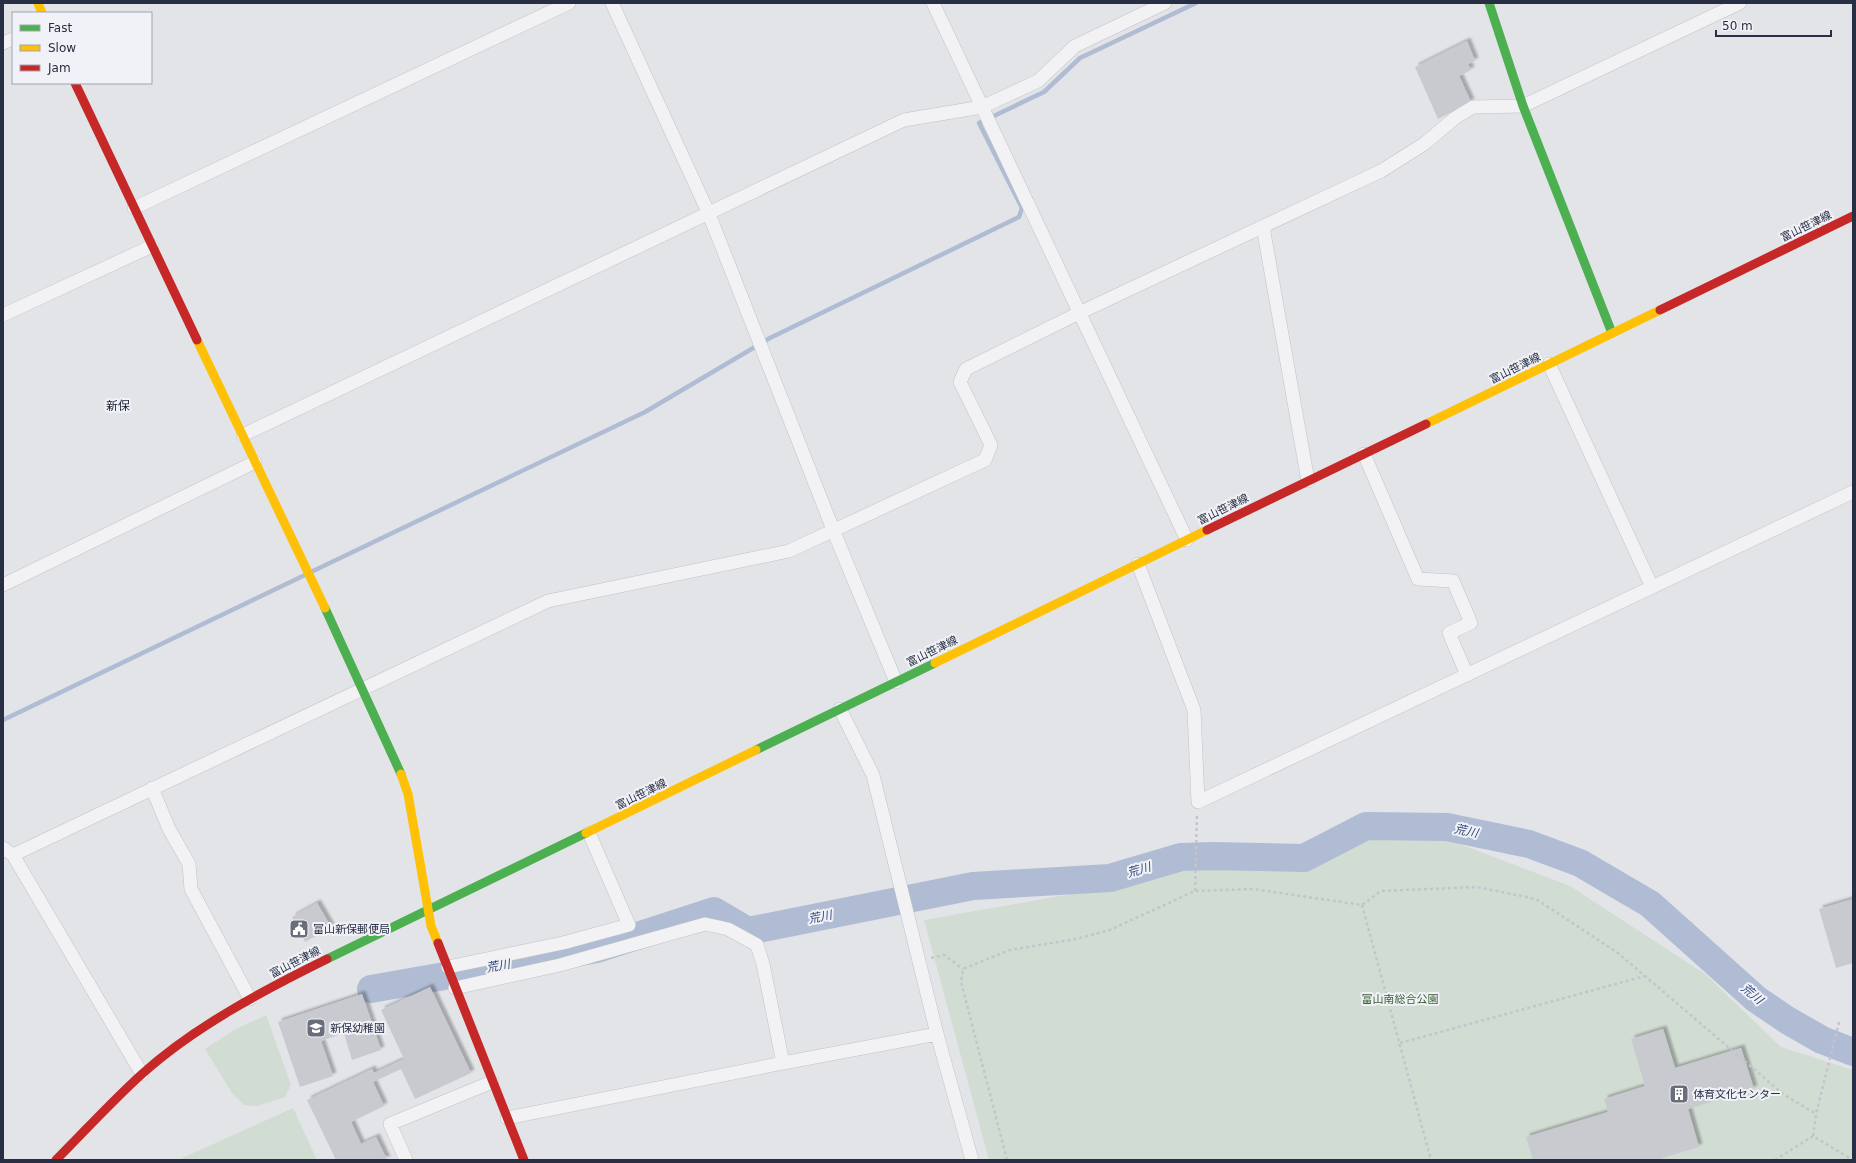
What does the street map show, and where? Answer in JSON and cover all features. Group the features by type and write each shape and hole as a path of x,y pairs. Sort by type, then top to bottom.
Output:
{"main road":[{"path":"1489,3 1523,106 1612,333"},
{"path":"75,84 243,435 399,769 408,794 431,926 524,1160"},
{"name":"富山笹津線","path":"56,1160 142,1074 189,1037 250,999 427,910 589,833 840,708 1853,216"}],"street":[{"path":"134,208 569,3"},
{"path":"612,3 709,214 834,532 896,682"},
{"path":"933,3 1187,540"},
{"path":"243,435 904,120 986,115 1038,81 1075,46 1165,3"},
{"path":"142,1074 6,853 152,788 548,601 789,551 834,532 985,460 991,445 960,382 966,369 1079,313 1381,171 1424,144 1455,118 1473,106 1523,106 1740,3"},
{"path":"3,44 12,40"},
{"path":"1264,227 1308,481"},
{"path":"3,315 152,246"},
{"path":"1549,364 1652,588"},
{"path":"1364,454 1418,579 1453,581 1471,623 1448,634 1467,675"},
{"path":"3,585 255,462"},
{"path":"1138,564 1194,710 1198,802 1853,492"},
{"path":"840,708 873,775 937,1034 972,1160"},
{"path":"152,788 169,829 189,864 191,889 250,999"},
{"path":"448,967 563,943 629,924 589,833"},
{"path":"455,988 560,965 705,924 728,930 757,945 763,964 783,1063"},
{"path":"507,1118 937,1034"},
{"path":"406,1160 390,1124 492,1082"}],"path":[{"path":"1194,891 1198,802"},
{"path":"964,969 1010,950 1076,939 1110,930 1194,891 1253,889 1362,905 1381,891 1477,887 1536,899 1618,953 1783,1094 1816,1114"},
{"path":"1362,905 1431,1160"},
{"path":"919,961 944,955 964,969"},
{"path":"964,969 961,982 1007,1160"},
{"path":"1400,1043 1646,976"},
{"path":"1775,1160 1813,1136 1816,1114 1839,1022"},
{"path":"1813,1136 1853,1160"}],"green space":[{"name":"富山南総合公園","path":"1359,836 1449,840 1570,886 1705,974 1781,1047 1853,1070 1853,1160 989,1160 924,920 1083,892 1181,864 1297,872"},
{"path":"266,1015 291,1085 285,1097 257,1106 244,1105 232,1093 205,1049 234,1030"},
{"path":"293,1108 317,1160 178,1160"}],"building":[{"path":"1467,41 1475,61 1468,64 1471,70 1459,76 1471,102 1438,119 1415,67"},
{"path":"1853,899 1853,963 1836,968 1819,909"},
{"path":"317,903 331,927 305,942 292,917"},
{"path":"430,987 471,1073 415,1099 401,1069 373,1082 384,1106 351,1122 361,1144 376,1137 387,1160 336,1160 307,1100 372,1069 374,1073 404,1059 381,1010"},
{"path":"362,994 381,1050 352,1060 344,1033 321,1041 333,1076 300,1087 278,1022"},
{"name":"体育文化センター","path":"1663,1029 1675,1068 1741,1048 1754,1089 1688,1109 1699,1147 1662,1158 1662,1160 1533,1160 1526,1137 1608,1112 1604,1099 1645,1086 1631,1039"}],"waterway":[{"path":"311,572 645,412 770,338 1019,217 1022,208 979,123 1044,92 1080,58 1196,3"},
{"path":"3,720 305,575"},
{"name":"荒川","path":"371,989 597,949 714,911 748,931 973,886 1110,878 1181,857 1212,856 1304,858 1366,826 1447,827 1529,844 1580,863 1650,904 1756,999 1787,1020 1822,1040 1853,1052"}],"traffic: fast":[{"path":"1489,3 1523,106 1612,333"},
{"path":"325,608 401,774"},
{"path":"756,750 935,663"},
{"path":"327,959 586,833"}],"traffic: slow":[{"path":"38,3 42,12"},
{"path":"1426,424 1660,310"},
{"path":"197,340 325,608"},
{"path":"935,663 1207,530"},
{"path":"586,833 756,750"},
{"path":"401,774 408,794 431,926 438,943"}],"traffic: jam":[{"path":"75,84 197,340"},
{"path":"1660,310 1853,216"},
{"path":"1207,530 1426,424"},
{"path":"438,943 524,1160"},
{"path":"56,1160 131,1084 162,1057 230,1010 327,959"}],"place":[{"name":"富山新保郵便局","path":"299,929"},
{"name":"新保幼稚園","path":"316,1028"},
{"name":"体育文化センター","path":"1679,1094"}],"district":[{"name":"新保","path":"118,406"}]}
